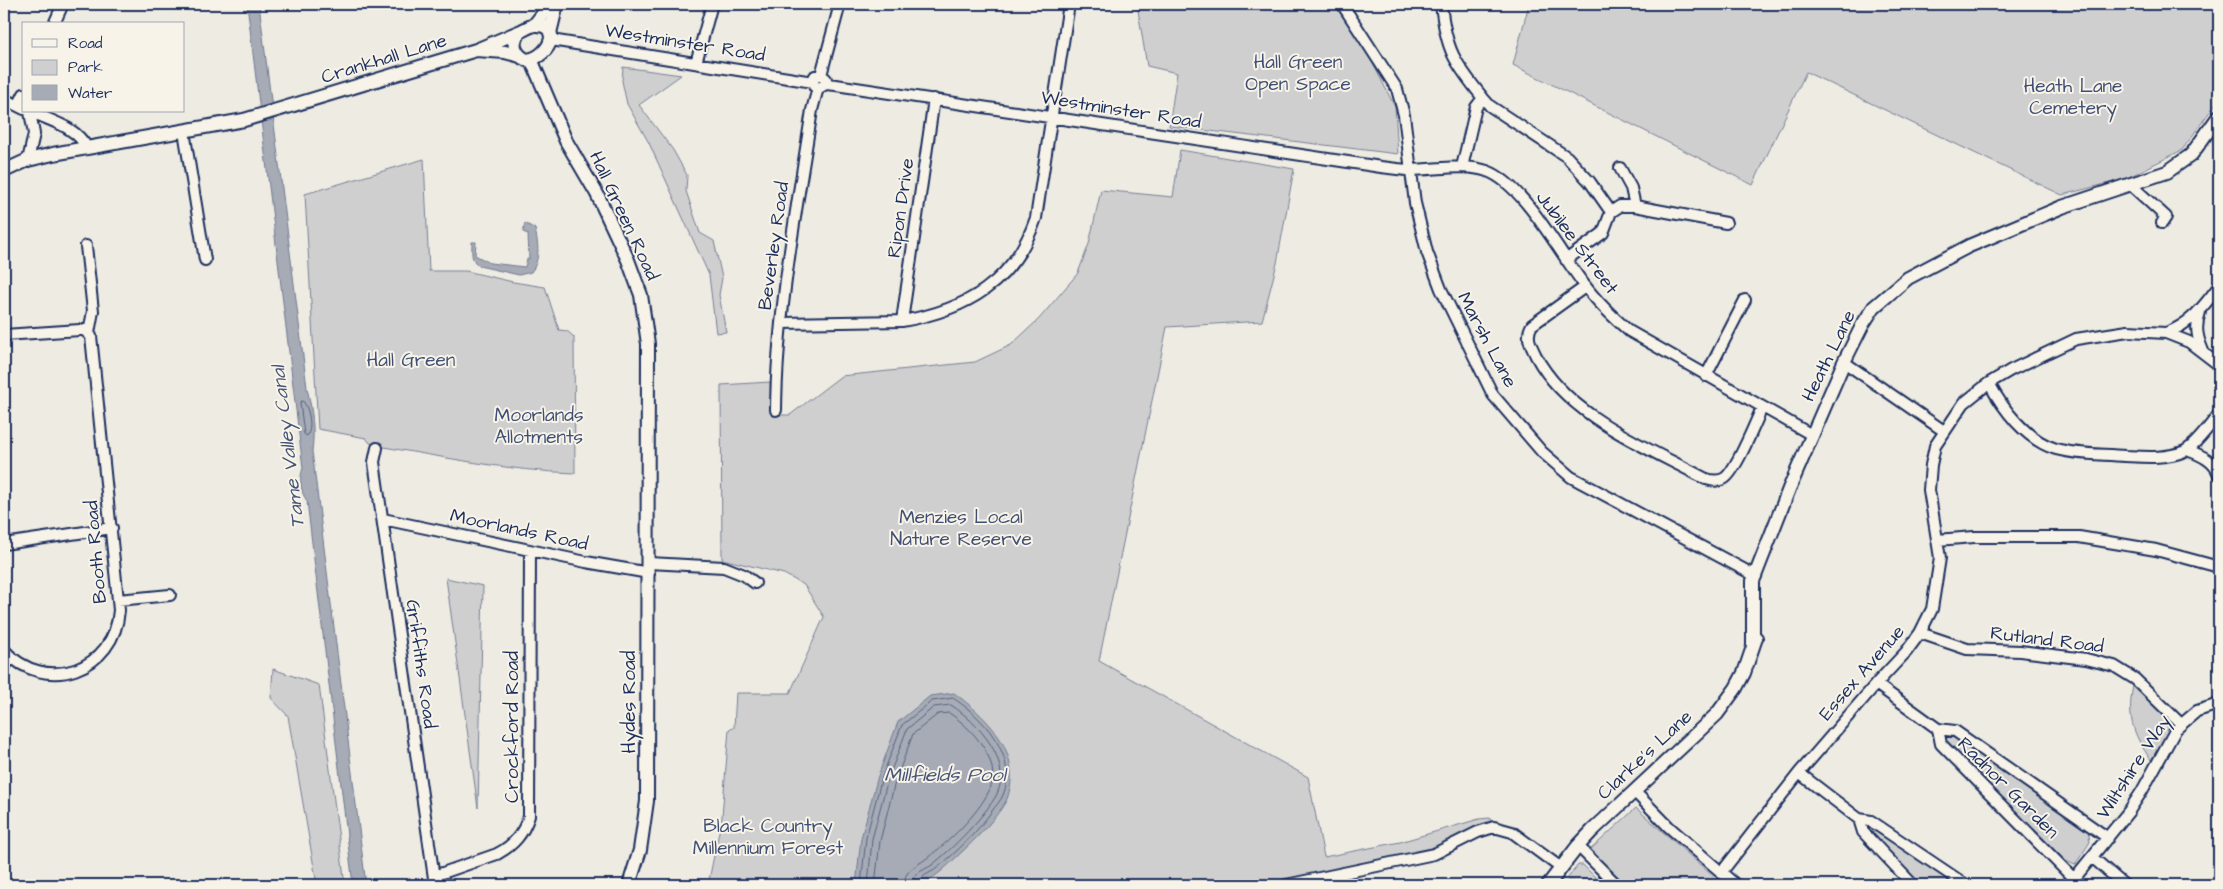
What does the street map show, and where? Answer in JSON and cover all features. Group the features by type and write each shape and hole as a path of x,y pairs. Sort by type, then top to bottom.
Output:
{"street":[{"path":"55,22 63,4"},
{"path":"534,25 551,4"},
{"path":"551,37 542,25 534,25 521,31 515,42 516,49 526,58 545,51 551,37 557,4"},
{"path":"696,63 712,4"},
{"name":"Beverley Road","path":"776,410 781,323 812,110 840,4"},
{"path":"781,323 902,321 930,316 977,296 996,282 1018,258 1036,218 1069,4"},
{"name":"Marsh Lane","path":"1342,4 1397,89 1404,115 1415,203 1426,252 1440,290 1494,395 1542,452 1571,477 1756,576"},
{"path":"1441,4 1446,40 1458,67 1482,98 1490,106 1548,142 1567,157 1590,182 1611,212"},
{"name":"Crankhall Lane","path":"184,131 244,120 302,103 476,50 521,31"},
{"name":"Westminster Road","path":"551,37 696,63 1410,170"},
{"name":"Crankhall Lane","path":"476,50 505,52 526,58"},
{"name":"Hall Green Road","path":"526,58 566,141 597,194 628,260 641,295 648,344 648,516"},
{"path":"1462,168 1476,107 1482,98"},
{"path":"4,99 21,108"},
{"name":"Ripon Drive","path":"902,321 934,99"},
{"path":"29,112 73,130 82,138 87,148"},
{"path":"28,160 34,134 29,112"},
{"name":"Heath Lane","path":"1756,576 1789,488 1844,362 1863,324 1874,307 1908,278 1969,246 2062,207 2167,172 2191,155 2219,116"},
{"path":"4,172 28,160 184,131 205,260"},
{"name":"Jubilee Street","path":"1410,170 1462,168 1486,171 1509,185 1520,197 1585,287 1605,310 1629,331 1812,435"},
{"path":"1620,168 1631,188 1635,206"},
{"path":"2131,185 2166,217 2162,223"},
{"path":"1566,260 1603,232 1611,212 1620,206 1635,206 1726,223"},
{"name":"Booth Road","path":"4,650 11,658 26,668 49,674 83,668 111,640 118,620 112,528 94,346 89,333 93,310 86,246"},
{"path":"2166,333 2177,329 2200,312 2219,286"},
{"path":"1585,287 1532,325 1528,331 1528,341 1539,362 1562,391 1587,413 1706,479 1718,481 1724,479 1734,467 1762,408"},
{"path":"1706,376 1745,300"},
{"name":"Essex Avenue","path":"2200,312 2196,323 2197,337 2203,352"},
{"path":"4,335 80,330 89,333"},
{"name":"Essex Avenue","path":"1721,873 1799,773 1906,652 1920,633 1932,610 1940,558 1928,490 1935,446 1964,403 1989,383 2076,340 2128,331 2166,333 2189,342 2219,365"},
{"path":"1844,362 1944,431"},
{"path":"1989,383 1997,398 2020,426 2054,449 2090,455 2170,456 2187,450 2219,414"},
{"name":"Griffiths Road","path":"377,448 374,462 435,880"},
{"path":"2187,450 2199,454 2216,466 2219,475"},
{"name":"Hydes Road","path":"629,885 640,850 647,801 648,516"},
{"name":"Moorlands Road","path":"383,519 530,550 649,568 724,567 744,575 756,583"},
{"path":"4,544 112,528"},
{"path":"1937,540 1974,537 2079,537 2156,550 2219,567"},
{"name":"Crockford Road","path":"435,880 506,849 521,834 529,816 530,550"},
{"name":"Clarke's Lane","path":"1548,885 1578,846 1717,714 1740,680 1753,644 1752,590 1756,576"},
{"path":"118,600 170,595"},
{"name":"Rutland Road","path":"1920,633 1967,648 2086,658 2114,666 2135,679 2181,724"},
{"path":"4,667 11,658"},
{"name":"Radnor Garden","path":"1876,684 1938,729 1941,744 2071,882"},
{"name":"Wiltshire Way","path":"2071,882 2108,838 2142,791 2181,724 2197,711 2219,704"},
{"path":"1938,729 1955,731 2108,838"},
{"path":"1799,773 1859,819 1871,821 1966,885"},
{"path":"1634,791 1669,828 1736,885"},
{"path":"1859,819 1863,832 1913,885"},
{"path":"1286,885 1301,884 1434,854 1478,832 1494,827 1512,832 1561,868"},
{"path":"1578,846 1617,885"},
{"path":"2092,857 2124,885"}],"green space":[{"name":"Hall Green Open Space","path":"1137,4 1334,4 1364,46 1395,107 1398,154 1169,126 1177,73 1147,66"},
{"name":"Heath Lane Cemetery","path":"1529,4 2219,4 2219,99 2182,150 2125,179 2062,195 1806,72 1753,185 1513,65"},
{"path":"623,67 681,75 639,105 673,150 687,175 686,191 700,233 714,241 722,278 719,295 726,332 716,333 709,275 649,143 627,104 622,81"},
{"name":"Menzies Local Nature Reserve","path":"1180,150 1294,169 1277,263 1262,321 1167,327 1099,661 1308,777 1324,857 1400,842 1479,819 1490,818 1491,828 1455,845 1286,885 708,885 722,817 729,729 734,728 736,693 790,693 824,617 804,585 784,574 722,559 721,385 770,382 772,415 790,415 841,376 975,362 1011,345 1039,319 1078,273 1089,244 1101,190 1173,197"},
{"name":"Hall Green","path":"424,159 429,271 466,271 545,287 559,330 567,331 574,337 575,473 550,472 452,459 378,446 370,443 366,438 318,429 305,194"},
{"path":"446,578 483,586 478,808"},
{"path":"273,669 319,685 345,885 317,885 288,716 271,698"},
{"path":"2134,682 2168,719 2169,732 2151,760 2139,741 2132,723 2131,704"},
{"path":"1947,736 1954,736 2088,830 2090,842 2075,865 2061,859 1946,743"},
{"path":"1636,808 1723,885 1626,885 1590,850"},
{"path":"1876,829 1956,885 1918,885 1871,837"},
{"path":"1578,865 1583,865 1603,885 1578,885 1567,879"}],"water":[{"path":"247,4 259,4 312,419 312,451 366,885 353,885 307,501 301,485 303,468"},
{"path":"525,223 535,229 537,240 537,257 531,272 519,275 479,266 474,261 472,242 476,242 475,255 490,263 525,267 527,259 529,259 528,234 523,232"},
{"name":"Millfields Pool","path":"954,693 989,724 1006,750 1010,764 1011,780 1005,802 996,816 976,838 927,881 909,886 856,885 861,838 878,776 898,722 930,696"}],"park label":[{"name":"Moorlands Allotments","path":"539,426"},
{"name":"Black Country Millennium Forest","path":"768,837"}],"water label":[{"name":"Tame Valley Canal","path":"288,447"}]}
